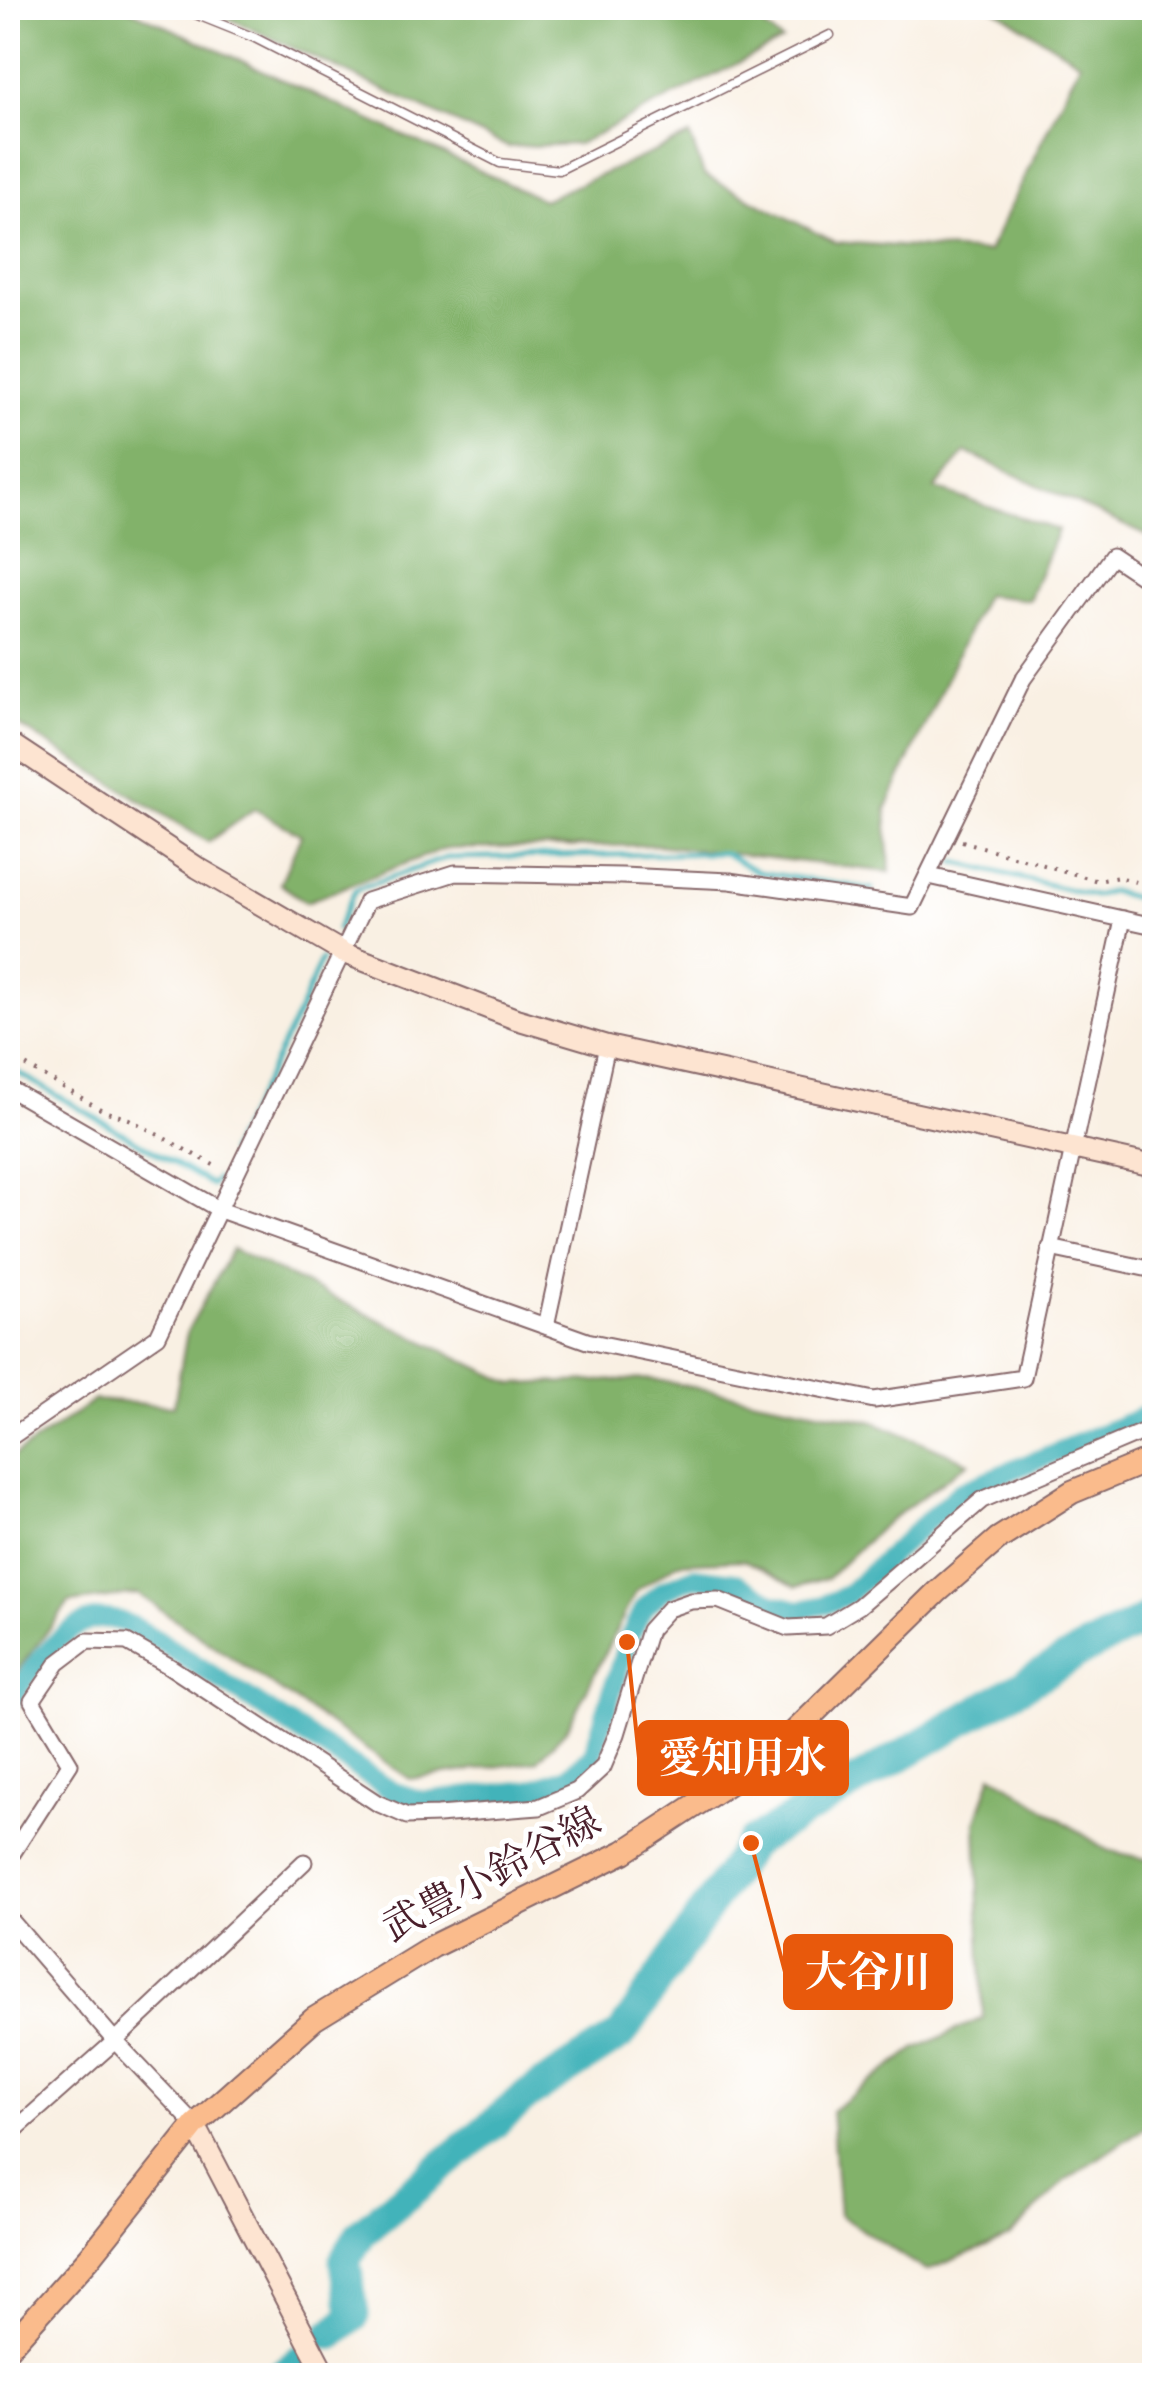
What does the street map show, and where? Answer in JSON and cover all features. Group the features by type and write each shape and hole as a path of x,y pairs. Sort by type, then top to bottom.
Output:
{"main road":[{"name":"武豊小鈴谷線","path":"8,2348 89,2258 195,2125 314,2019 434,1946 624,1852 770,1756 936,1592 998,1539 1072,1492 1154,1458"}],"street":[{"path":"8,1439 158,1336 367,901 455,873 730,881 912,907 1023,678 1112,556 1154,584"},
{"path":"8,742 198,868 344,952 516,1020 607,1046 1154,1166"},
{"path":"928,876 1154,926"},
{"path":"8,1088 220,1210 588,1341 874,1400 1023,1378 1123,919"},
{"path":"546,1326 607,1046"},
{"path":"1050,1248 1154,1270"},
{"path":"8,1860 70,1764 32,1701 58,1663 86,1641 127,1642 377,1803 407,1816 538,1807 577,1791 603,1767 649,1630 668,1609 691,1601 718,1600 788,1628 826,1626 859,1606 982,1500 1154,1427"},
{"path":"8,2136 116,2041 304,1862"},
{"path":"8,1917 195,2125 326,2376"}],"lane":[{"path":"180,8 255,38 500,163 559,170 830,35"}],"path":[{"path":"948,837 1098,880 1119,877 1154,887"},
{"path":"8,1055 104,1111 129,1118 236,1176"}],"green space":[{"path":"8,8 127,8 543,200 690,136 704,175 835,242 988,252 1080,62 993,8 1154,8 1154,539 966,452 935,489 1058,530 1029,600 985,595 886,809 890,872 656,845 443,849 306,902 280,884 301,835 254,809 208,842 8,719"},
{"path":"206,8 742,8 782,41 578,144 508,147"},
{"path":"232,1249 513,1384 652,1379 875,1422 969,1462 881,1527 828,1578 796,1587 744,1560 678,1563 636,1591 567,1729 537,1761 410,1779 138,1594 69,1603 8,1683 8,1460 95,1400 174,1406 187,1332"},
{"path":"992,1774 1107,1850 1154,1861 1154,2121 1066,2180 1009,2237 926,2271 839,2215 831,2111 915,2049 983,2018 976,1823"}],"waterway":[{"path":"337,929 355,890 446,858 724,853 758,872 872,889"},
{"path":"955,862 1095,896 1110,891 1154,903"},
{"path":"229,1152 321,959"},
{"path":"8,1067 212,1185 216,1179"},
{"path":"8,1704 38,1662 63,1636 93,1620 116,1620 161,1642 392,1791 423,1801 530,1790 568,1777 593,1754 627,1642 643,1609 663,1590 694,1577 735,1582 773,1604 800,1610 824,1605 847,1595 959,1492 1154,1412"},
{"path":"332,2334 354,2316 345,2260 361,2233 529,2094 621,2035 751,1843 1078,1653 1154,1615"},
{"path":"280,2376 299,2361"}],"place":[{"name":"愛知用水","path":"627,1642"},
{"name":"大谷川","path":"751,1843"}]}
